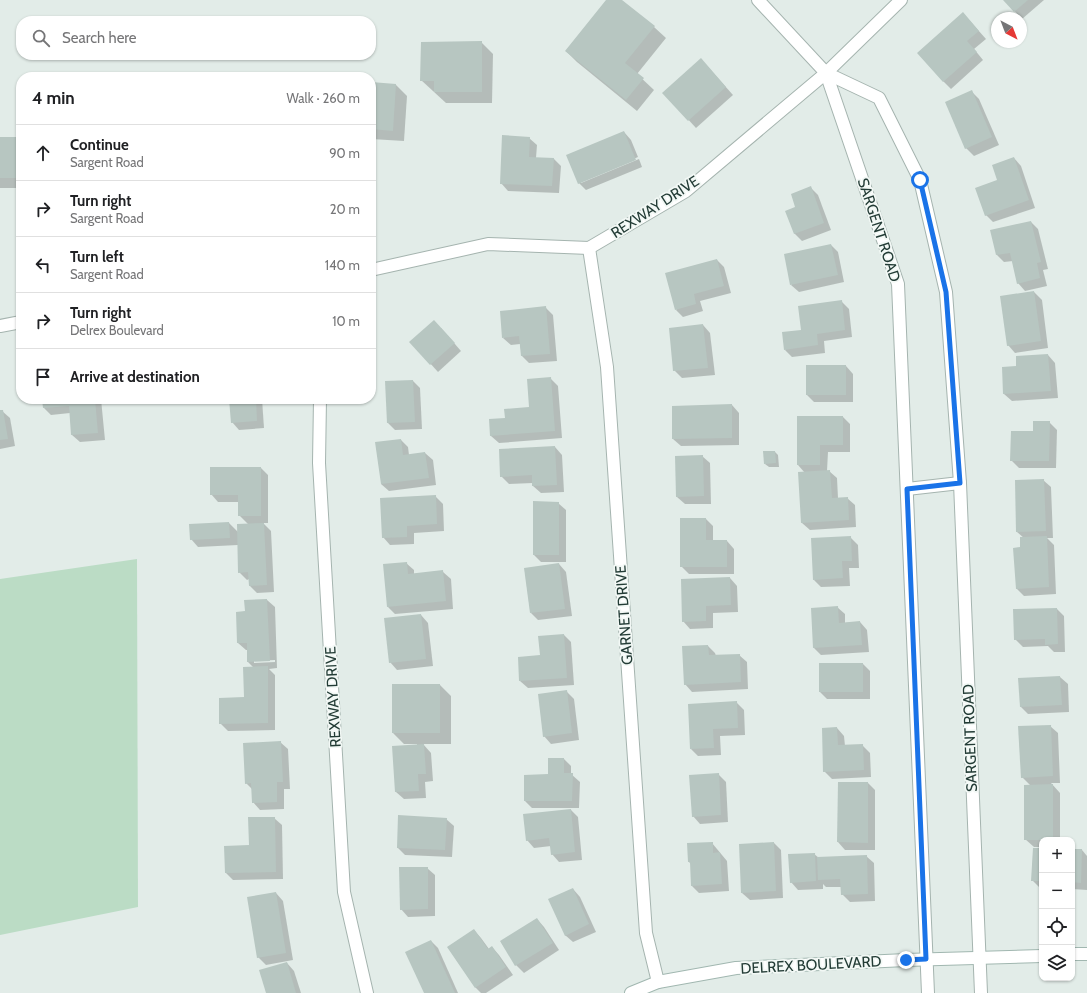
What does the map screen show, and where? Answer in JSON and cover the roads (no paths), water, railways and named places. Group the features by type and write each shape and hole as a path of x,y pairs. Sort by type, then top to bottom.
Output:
{"street":[{"name":"SARGENT ROAD","path":"758,0 826,73 879,98 920,180 946,292 960,483 981,993"},
{"name":"REXWAY DRIVE","path":"589,248 686,191 826,73 901,0"},
{"name":"SARGENT ROAD","path":"826,73 898,284 928,993"},
{"path":"376,269 488,244 589,248"},
{"name":"GARNET DRIVE","path":"589,248 607,367 646,933 658,982"},
{"path":"0,326 16,323"},
{"name":"REXWAY DRIVE","path":"320,404 320,463 344,892 366,993"},
{"path":"907,489 960,483"},
{"path":"1075,954 1087,954"},
{"name":"DELREX BOULEVARD","path":"630,993 658,982 736,968 926,959 1039,956"}]}
